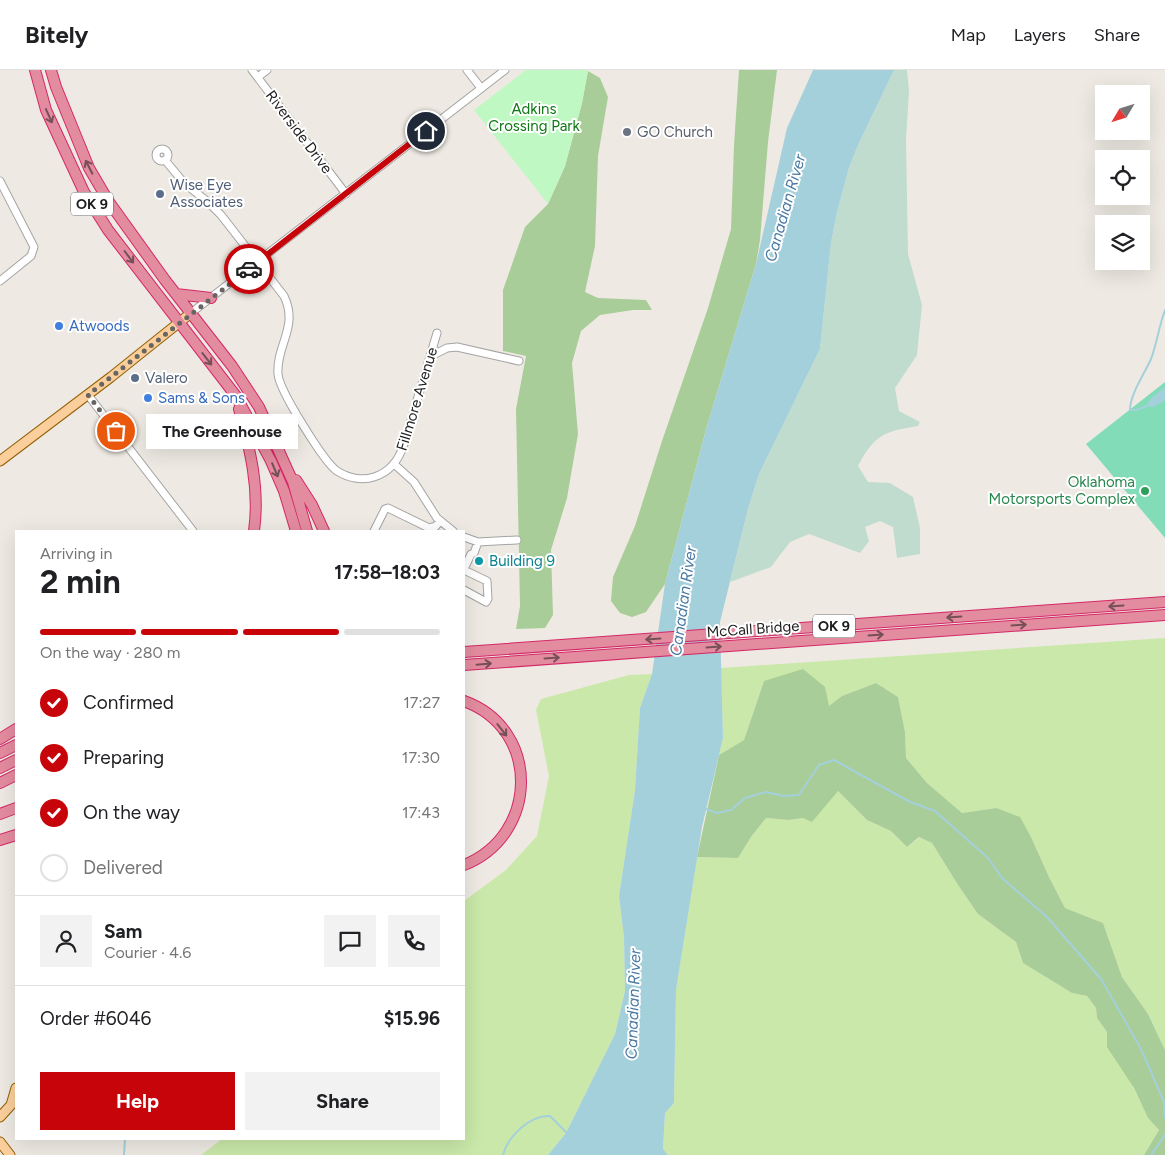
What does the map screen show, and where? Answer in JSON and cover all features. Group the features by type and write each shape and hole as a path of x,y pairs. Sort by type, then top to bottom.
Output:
{"highway":[{"name":"OK 9","path":"35,70 46,110 84,192 108,230 236,396 271,461 284,491 296,530"},
{"name":"OK 9","path":"51,70 89,168 126,227 232,366 249,392 284,460 312,506 324,530"},
{"path":"176,294 211,298"},
{"path":"236,396 254,472 256,504 254,530"},
{"path":"284,460 307,530"},
{"name":"McCall Bridge","path":"465,652 1165,602"},
{"name":"McCall Bridge","path":"465,665 1165,615"},
{"name":"OK 9","path":"465,646 477,651"},
{"path":"465,702 485,712 503,729 512,743 518,758 521,781 521,794 508,830 487,852 465,864"},
{"path":"0,739 15,730"},
{"path":"0,753 15,746"},
{"path":"0,768 15,760"},
{"path":"0,783 15,775"},
{"path":"0,814 15,808"},
{"path":"0,840 15,836"}],"main road":[{"path":"0,461 88,395 191,313"},
{"path":"0,1117 11,1105 15,1091"},
{"path":"0,1142 10,1155"}],"street":[{"name":"Riverside Drive","path":"252,70 346,194"},
{"path":"258,77 267,70"},
{"path":"467,70 481,88"},
{"path":"191,313 505,70"},
{"path":"165,160 184,183 214,208 258,261 287,302 289,327 280,357 279,381 284,393 325,458 339,473 360,479 380,474 394,464 414,482 439,520 452,530"},
{"path":"0,181 3,194 32,241 34,249 33,254 28,259 0,281"},
{"name":"Fillmore Avenue","path":"394,464 402,452 438,333"},
{"path":"431,356 447,348 457,347 519,361"},
{"path":"88,395 192,530"},
{"path":"374,530 385,509 388,508 430,529 432,524 439,520"},
{"path":"465,537 475,541 517,540"},
{"path":"468,555 475,541"},
{"path":"465,570 486,581 488,599 486,602 465,591"}],"green space":[{"name":"Adkins Crossing Park","path":"526,70 588,70 582,103 565,166 548,204 474,110"},
{"path":"739,70 777,70 756,264 707,426 665,584 646,612 632,617 620,613 611,601 613,577 635,526 708,308 731,229"},
{"path":"894,70 907,70 909,91 906,140 908,254 922,305 917,355 895,388 899,411 920,422 918,426 897,430 882,436 869,447 858,466 868,482 890,483 913,497 920,528 920,554 897,558 893,527 880,521 865,527 869,541 860,553 809,534 790,542 771,567 730,582 748,509 759,474 820,349 831,243 837,212 849,168 858,145"},
{"path":"588,71 600,78 608,97 598,156 595,246 585,292 598,298 646,300 652,310 633,310 600,315 581,331 572,363 578,434 567,498 551,550 553,615 545,628 516,629 520,606 516,409 526,356 503,351 503,290 525,227 548,204 565,166 582,103"},
{"name":"Oklahoma Motorsports Complex","path":"1165,382 1165,538 1086,444"},
{"path":"1165,638 1165,1050 1148,1014 1122,977 1103,923 1065,908 1031,837 996,808 962,813 927,783 906,758 905,732 898,697 876,683 842,696 829,706 764,681 744,740 719,755 723,738 721,668"},
{"path":"803,669 825,687 829,706 842,696 876,683 898,697 905,732 906,758 927,783 962,813 996,808 1020,817 1065,908 1103,923 1122,977 1148,1014 1165,1050 1165,1155 1144,1155 1159,1130 1148,1118 1134,1088 1107,1047 1107,1032 1097,1018 1096,1008 1087,996 1072,993 1023,963 1016,942 978,914 932,843 919,837 907,847 891,831 867,820 838,791 812,822 803,818 789,820 766,818 738,858 697,857 719,755 744,740 764,681"},
{"path":"652,674 640,708 635,790 619,896 624,937 625,991 615,1034 566,1133 548,1155 201,1155 221,1140 465,1140 465,900 506,870 537,836 549,776 536,710 541,699 629,675"},
{"path":"838,791 867,820 891,831 907,847 920,837 932,843 978,914 1016,942 1023,963 1072,993 1087,996 1096,1008 1097,1018 1107,1032 1148,1118 1159,1130 1144,1155 668,1155 663,1149 665,1113 674,1103 676,990 697,857 738,858 766,818 789,820 803,818"}],"water":[{"name":"Canadian River","path":"813,70 894,70 849,168 831,243 820,349 759,474 748,509 720,622 723,738 702,827 676,990 674,1103 665,1113 663,1149 668,1155 548,1155 566,1133 615,1034 625,991 624,937 619,896 635,790 640,708 652,674 665,584 707,426 756,264 787,128"},
{"path":"1165,387 1165,400 1154,407 1147,406 1152,398"}],"waterway":[{"path":"1147,406 1130,410 1135,391 1151,359 1165,310"},
{"path":"706,809 717,813 731,810 745,798 766,792 784,796 799,795 819,765 834,760 910,802 935,811 988,858 1002,878 1047,917 1101,979 1141,1049 1164,1102 1165,1118"},
{"path":"503,1155 515,1134 535,1119 550,1116 567,1133"},
{"path":"1151,1155 1165,1135"},
{"path":"124,1155 125,1140"}],"way so far":[{"path":"116,431 88,395 249,269"}],"place":[{"name":"GO Church","path":"627,132"},
{"name":"Wise Eye Associates","path":"160,194"},
{"name":"Atwoods","path":"59,326"},
{"name":"Valero","path":"135,378"},
{"name":"Sams & Sons","path":"148,398"},
{"name":"The Greenhouse","path":"116,431"},
{"name":"Oklahoma Motorsports Complex","path":"1145,491"},
{"name":"Building 9","path":"479,561"}],"route":[{"path":"249,269 426,131"}]}
